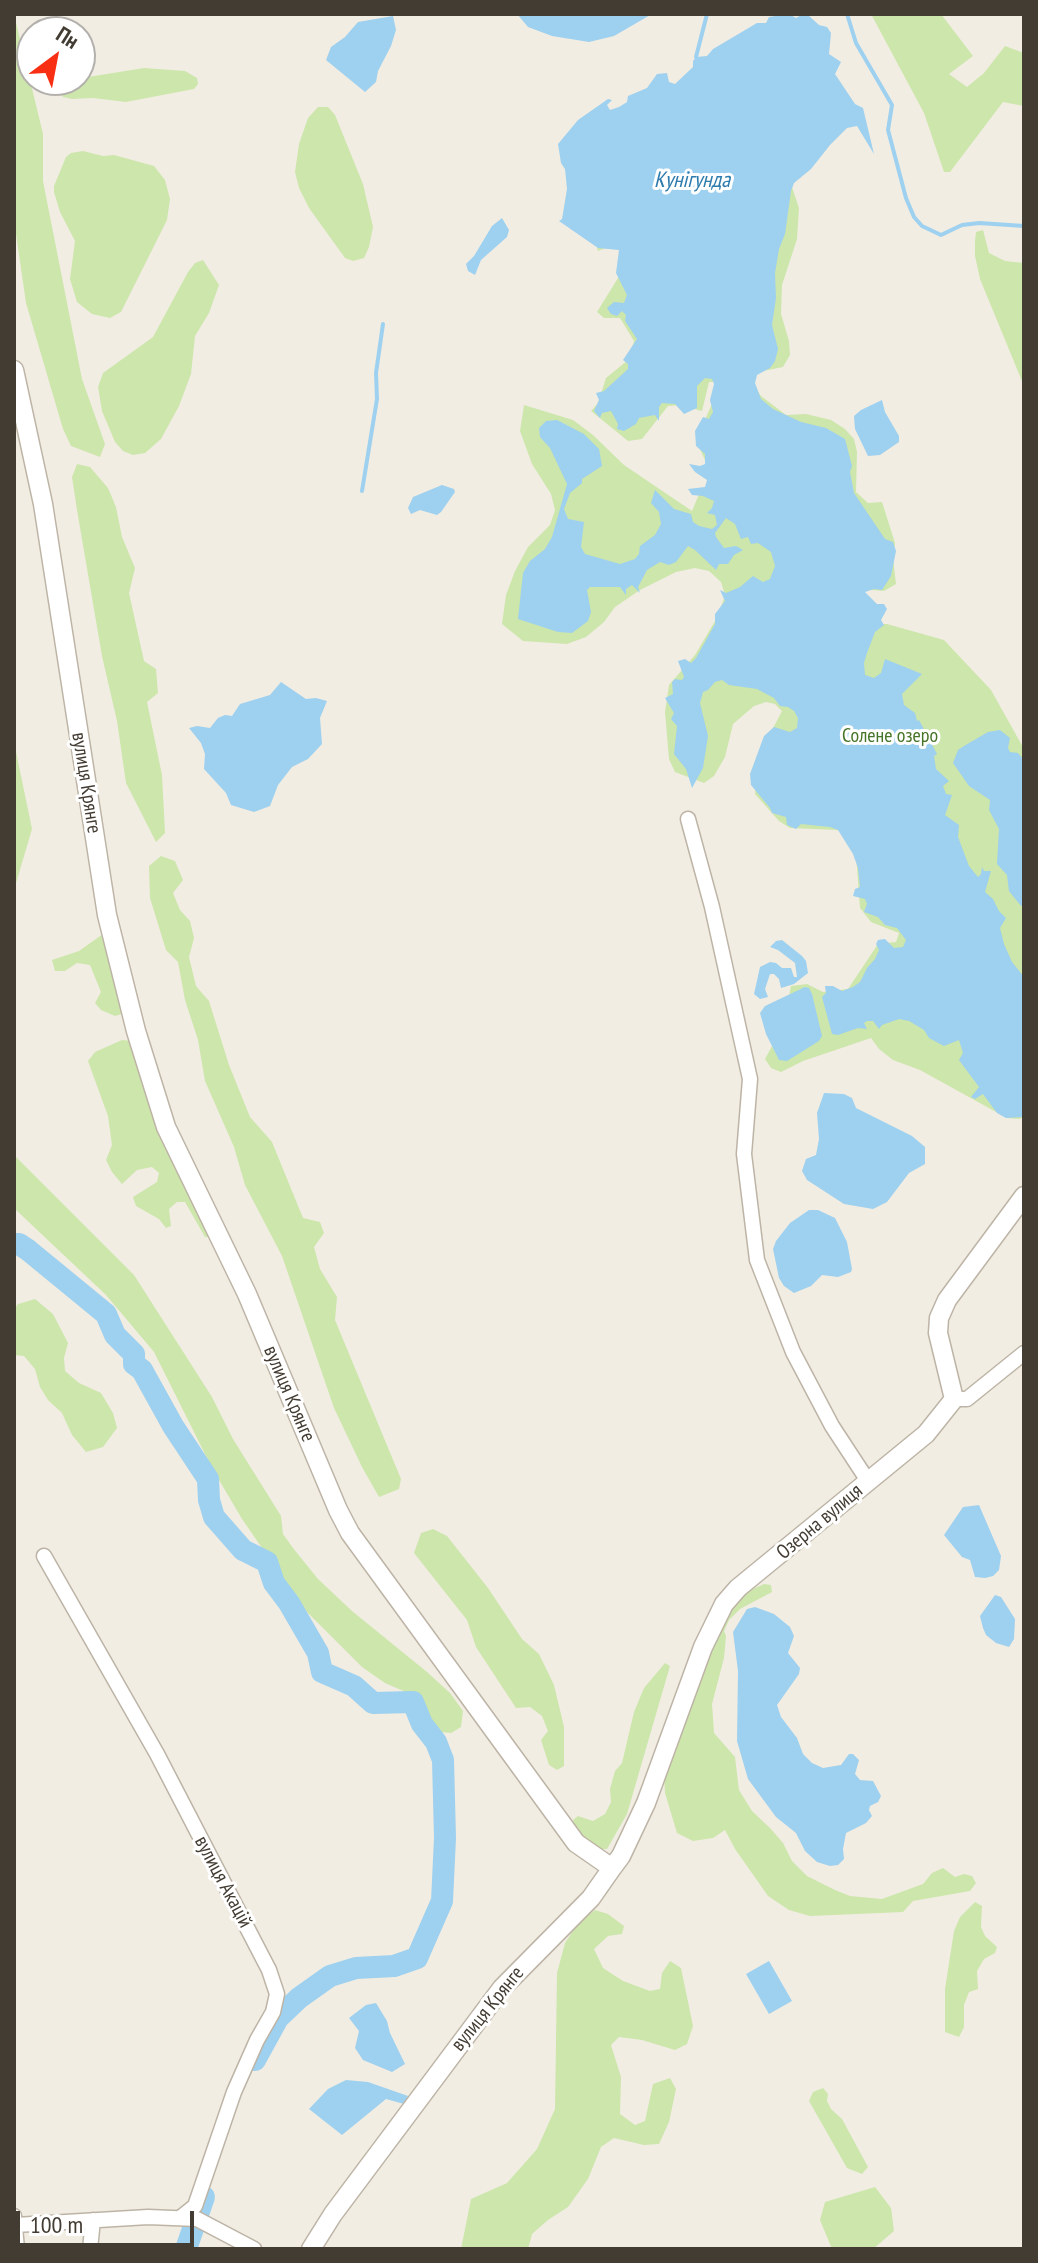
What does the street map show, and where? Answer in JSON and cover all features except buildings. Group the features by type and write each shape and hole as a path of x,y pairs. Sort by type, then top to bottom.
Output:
{"street":[{"name":"вулиця Крянге","path":"14,370 43,504 107,915 136,1031 166,1127 247,1294 350,1533 576,1843 612,1868 591,1898 502,1988 333,2214 311,2249"},
{"path":"688,819 706,881 750,1079 744,1154 757,1260 793,1352 832,1426 868,1481"},
{"path":"1024,1196 947,1300 939,1318 938,1333 954,1399 967,1399 1024,1353"},
{"name":"Озерна вулиця","path":"612,1868 621,1856 646,1803 703,1647 724,1604 738,1588 926,1434 954,1399"},
{"name":"вулиця Акацій","path":"44,1556 157,1754 269,1970 277,1994 273,2012 234,2092 195,2206 180,2218"},
{"path":"17,2249 15,2220 180,2218 197,2219 254,2249"},
{"path":"90,2249 93,2220"}],"green space":[{"path":"14,14 16,96 34,96 43,134 43,181 82,379 105,444 100,457 71,446 63,429 26,303 14,220"},
{"path":"871,14 941,14 973,56 949,74 967,87 984,73 1005,46 1024,53 1024,106 1003,102 950,172 944,172 924,113"},
{"path":"144,68 185,71 197,78 198,84 194,89 126,102 62,96 96,96 96,76"},
{"path":"318,107 328,107 335,115 363,184 373,227 364,258 353,261 345,258 309,208 295,172 299,144 308,118"},
{"path":"83,151 114,155 154,166 165,180 170,199 167,220 121,312 110,318 92,314 77,302 70,279 75,241 54,192 66,157"},
{"name":"Кунігунда","path":"791,184 799,208 797,239 782,285 781,314 790,355 783,367 743,375 761,396 786,415 806,414 831,420 854,439 857,452 856,492 868,503 882,502 895,543 896,584 884,591 862,589 871,624 887,624 944,640 991,690 1024,749 1024,1117 1019,1119 1007,1118 920,1070 893,1060 871,1038 803,1061 781,1072 771,1068 765,1059 784,1024 791,986 807,984 823,992 848,989 878,944 896,942 899,933 871,922 860,908 856,854 844,833 790,828 779,821 755,794 756,780 771,732 782,711 775,704 766,702 754,706 733,724 725,757 714,776 704,783 675,772 669,759 665,712 669,685 695,655 718,616 725,595 721,582 709,571 695,568 676,572 640,590 615,607 604,622 586,637 567,644 523,641 502,624 506,595 515,571 528,547 550,525 555,510 551,494 532,464 520,431 524,405 573,420 624,465 692,511 700,492 707,487 712,476 696,440 711,406 716,382 709,382 702,411 680,405 668,406 642,439 628,441 591,411 598,403 606,378 628,360 634,341 620,318 604,318 597,312 618,278 626,240 598,251 595,240"},
{"path":"983,230 989,253 1005,261 1024,263 1024,386 980,279 975,241 976,232"},
{"path":"203,260 219,285 209,313 195,336 191,374 179,406 161,439 145,453 133,455 123,451 115,442 102,411 98,387 103,373 153,337 188,272 195,263"},
{"path":"77,464 90,467 108,488 116,507 122,537 135,568 129,593 144,661 156,669 158,693 147,702 162,775 165,833 156,842 126,783 77,510 72,477"},
{"path":"14,742 32,829 14,890"},
{"path":"161,856 175,861 183,880 173,893 180,910 190,921 194,938 189,957 196,986 209,1001 229,1065 250,1117 272,1142 303,1218 320,1222 324,1233 314,1247 320,1269 337,1297 335,1320 401,1479 399,1489 379,1497 334,1408 282,1256 245,1185 234,1147 205,1081 178,962 166,950 150,898 149,866"},
{"path":"103,934 125,1013 115,1016 101,1010 95,1003 101,992 90,965 77,963 65,971 55,971 52,960 79,951"},
{"path":"122,1040 132,1041 213,1237 205,1237 185,1202 177,1202 169,1209 171,1226 166,1228 159,1219 136,1206 133,1197 157,1182 159,1173 152,1167 137,1170 122,1184 106,1160 112,1145 108,1116 88,1061 95,1052"},
{"path":"14,1155 134,1275 212,1397 233,1439 281,1516 283,1534 293,1548 318,1579 352,1611 450,1693 463,1711 461,1727 451,1733 440,1732 408,1693 385,1683 362,1667 305,1610 242,1519 212,1468 154,1352 106,1295 15,1209"},
{"path":"35,1299 53,1314 68,1343 65,1371 79,1383 101,1393 113,1413 117,1428 103,1447 86,1452 72,1435 62,1413 40,1387 35,1369 24,1356 14,1355 14,1309 18,1304"},
{"path":"433,1529 447,1536 488,1588 522,1639 539,1654 554,1685 564,1727 564,1766 557,1770 549,1765 541,1740 548,1731 542,1716 530,1707 516,1708 476,1647 467,1620 414,1553 421,1533"},
{"path":"764,1584 771,1585 772,1592 740,1609 729,1620 724,1631 724,1658 712,1704 714,1733 735,1757 739,1790 752,1811 783,1843 792,1861 807,1876 850,1896 882,1899 923,1884 932,1873 943,1868 955,1877 964,1874 972,1876 976,1883 970,1891 913,1901 903,1912 810,1916 789,1910 768,1896 725,1830 713,1838 693,1841 677,1833 665,1793 664,1776 717,1626 746,1592"},
{"path":"665,1663 670,1666 627,1814 607,1849 594,1849 574,1830 573,1820 578,1816 593,1821 605,1814 611,1802 610,1789 615,1771 622,1763 634,1712 644,1688"},
{"path":"975,1902 982,1906 981,1927 985,1936 997,1947 977,1971 978,1989 969,1992 964,2005 964,2027 959,2037 945,2032 945,1989 954,1931 960,1917"},
{"path":"595,1910 608,1914 624,1926 622,1934 608,1936 594,1949 603,1968 623,1981 650,1991 660,1989 662,1973 670,1961 681,1968 693,2026 687,2044 675,2050 619,2037 611,2045 621,2077 620,2114 635,2125 645,2121 653,2084 670,2078 676,2089 669,2122 659,2144 644,2145 614,2138 601,2147 588,2179 568,2207 532,2234 528,2249 461,2249 471,2199 507,2183 537,2149 555,2109 557,1973 565,1943 578,1923"},
{"path":"823,2088 828,2094 831,2109 842,2119 868,2167 862,2174 847,2168 809,2101 813,2092"},
{"path":"875,2187 891,2208 894,2231 873,2249 832,2249 820,2220 825,2202"}],"water":[{"path":"517,14 652,14 614,36 589,42 552,36 528,27"},
{"name":"Кунігунда","path":"789,14 796,18 808,15 831,33 829,54 841,62 835,74 855,104 863,108 874,154 857,126 847,128 811,169 794,183 775,273 776,298 772,325 778,349 775,361 770,368 757,375 755,383 761,399 773,409 801,422 826,428 845,439 852,466 850,472 854,493 885,539 893,542 896,551 891,576 882,590 865,592 887,609 881,620 884,625 875,632 867,653 865,675 874,678 881,673 885,659 922,674 902,694 904,705 915,713 937,754 934,756 936,769 949,781 943,786 946,794 952,795 945,815 959,825 958,837 969,866 978,877 982,867 984,871 991,871 985,892 1006,918 1000,928 1004,944 1012,962 1024,977 1022,1117 1006,1118 997,1113 983,1094 975,1099 971,1097 979,1087 959,1060 963,1053 959,1040 944,1046 909,1021 899,1019 879,1029 873,1021 867,1021 864,1023 867,1029 832,1034 822,997 826,993 825,986 842,991 853,987 860,982 875,959 879,950 878,940 885,939 894,948 903,947 906,940 897,928 885,925 878,917 864,912 865,899 853,896 855,889 860,887 858,868 838,830 801,824 796,829 787,825 786,817 772,813 751,785 750,774 764,736 774,727 790,732 797,728 798,718 794,711 780,706 774,698 757,689 729,685 722,680 715,682 703,692 700,703 708,736 703,768 692,788 686,769 674,754 677,726 671,719 674,713 665,698 673,694 672,682 684,677 678,661 685,659 691,663 696,658 715,624 715,614 725,601 720,590 726,593 753,576 763,582 770,579 775,566 771,552 758,543 751,544 748,537 741,539 735,524 726,518 715,533 716,537 724,548 736,546 743,550 734,555 728,564 719,564 716,570 688,546 676,562 669,565 660,562 647,570 638,587 640,593 632,585 626,589 626,595 620,587 590,587 587,590 591,612 588,621 572,633 558,632 518,619 523,573 552,537 567,484 550,448 540,437 539,428 546,421 557,420 584,434 599,449 602,466 582,479 582,483 570,493 564,509 568,519 584,522 581,547 585,554 620,564 635,559 640,546 655,535 661,524 659,512 651,503 655,490 674,509 691,514 693,522 699,526 712,529 717,525 715,515 707,513 714,501 692,495 688,489 705,487 707,480 689,464 705,464 705,454 696,446 695,431 703,417 709,419 713,412 710,400 714,384 712,379 705,378 697,386 697,408 684,414 675,404 662,403 659,421 655,415 639,418 636,424 624,431 617,429 618,424 611,411 602,413 600,418 594,411 599,400 596,393 604,391 628,369 628,364 623,360 637,339 625,321 626,315 622,311 617,316 611,314 607,308 614,302 624,303 627,295 616,273 619,250 598,248 559,221 562,219 567,189 558,144 578,120 608,99 612,100 607,105 610,110 619,107 627,102 628,96 647,88 657,74 667,73 669,82 675,84 693,67 696,57 707,56 713,49 757,23 766,23 769,17"},
{"path":"393,16 396,30 391,46 376,82 365,92 326,60 331,47 358,22"},
{"path":"502,218 509,230 507,237 481,260 475,275 468,271 466,264 492,226"},
{"path":"882,400 899,442 880,455 868,456 855,429 854,416"},
{"path":"442,485 455,492 441,512 437,515 420,510 411,514 408,508 413,497"},
{"path":"281,682 306,699 327,701 320,718 322,744 308,759 292,767 278,785 270,806 254,812 231,805 226,793 204,769 205,754 201,743 189,728 210,728 218,718 232,716 240,704 270,695"},
{"path":"1000,730 1010,738 1010,752 1018,753 1024,760 1024,903 1021,906 1009,891 1007,875 997,864 999,829 989,810 990,800 969,786 953,763 958,750 988,732"},
{"path":"782,940 806,961 808,973 794,984 781,988 779,979 770,974 765,989 768,997 760,999 754,994 760,967 770,962 776,963 782,968 791,968 794,977 797,977 795,963 770,947"},
{"path":"805,987 812,994 822,1036 787,1061 779,1060 760,1013 765,1006"},
{"path":"824,1093 844,1094 852,1098 856,1108 912,1136 925,1147 925,1164 909,1173 887,1202 873,1209 844,1204 807,1180 802,1171 806,1159 816,1155 819,1139 817,1113"},
{"path":"809,1210 818,1210 835,1218 847,1242 852,1269 838,1277 822,1275 811,1286 794,1293 779,1278 773,1249 790,1223"},
{"path":"979,1505 1001,1556 999,1570 985,1578 975,1577 970,1560 962,1557 944,1535 963,1507"},
{"path":"995,1595 1001,1597 1015,1619 1014,1639 1009,1647 996,1643 983,1628 980,1616"},
{"path":"755,1607 774,1614 790,1627 794,1636 788,1653 800,1668 799,1674 777,1705 803,1754 823,1768 841,1765 849,1754 853,1754 859,1760 855,1774 860,1780 873,1781 881,1796 878,1802 870,1806 872,1816 866,1823 846,1833 844,1859 838,1865 817,1862 805,1851 796,1833 776,1817 748,1779 737,1741 738,1671 733,1632 747,1609"},
{"path":"769,1961 792,2001 769,2014 746,1974"},
{"path":"376,2003 405,2064 392,2072 363,2060 355,2048 359,2031 349,2018 366,2005"},
{"path":"346,2080 368,2082 408,2096 404,2104 386,2099 342,2135 309,2109 328,2089"}],"waterway":[{"path":"696,57 707,14"},
{"path":"847,14 856,43 892,105 888,130 914,217 922,226 941,235 962,225 979,223 1024,226"},
{"path":"362,491 377,399 376,373 383,324"},
{"path":"14,1244 28,1250 106,1314 115,1335 134,1354 134,1364 142,1370 173,1426 208,1479 214,1517 243,1550 267,1562 274,1583 318,1653 322,1672 354,1686 373,1703 413,1702 443,1760 445,1838 442,1901 417,1958 394,1966 356,1968 330,1976 278,2018 255,2060"},
{"path":"186,2249 204,2197"}],"park label":[{"name":"Солене озеро","path":"890,736"}]}
